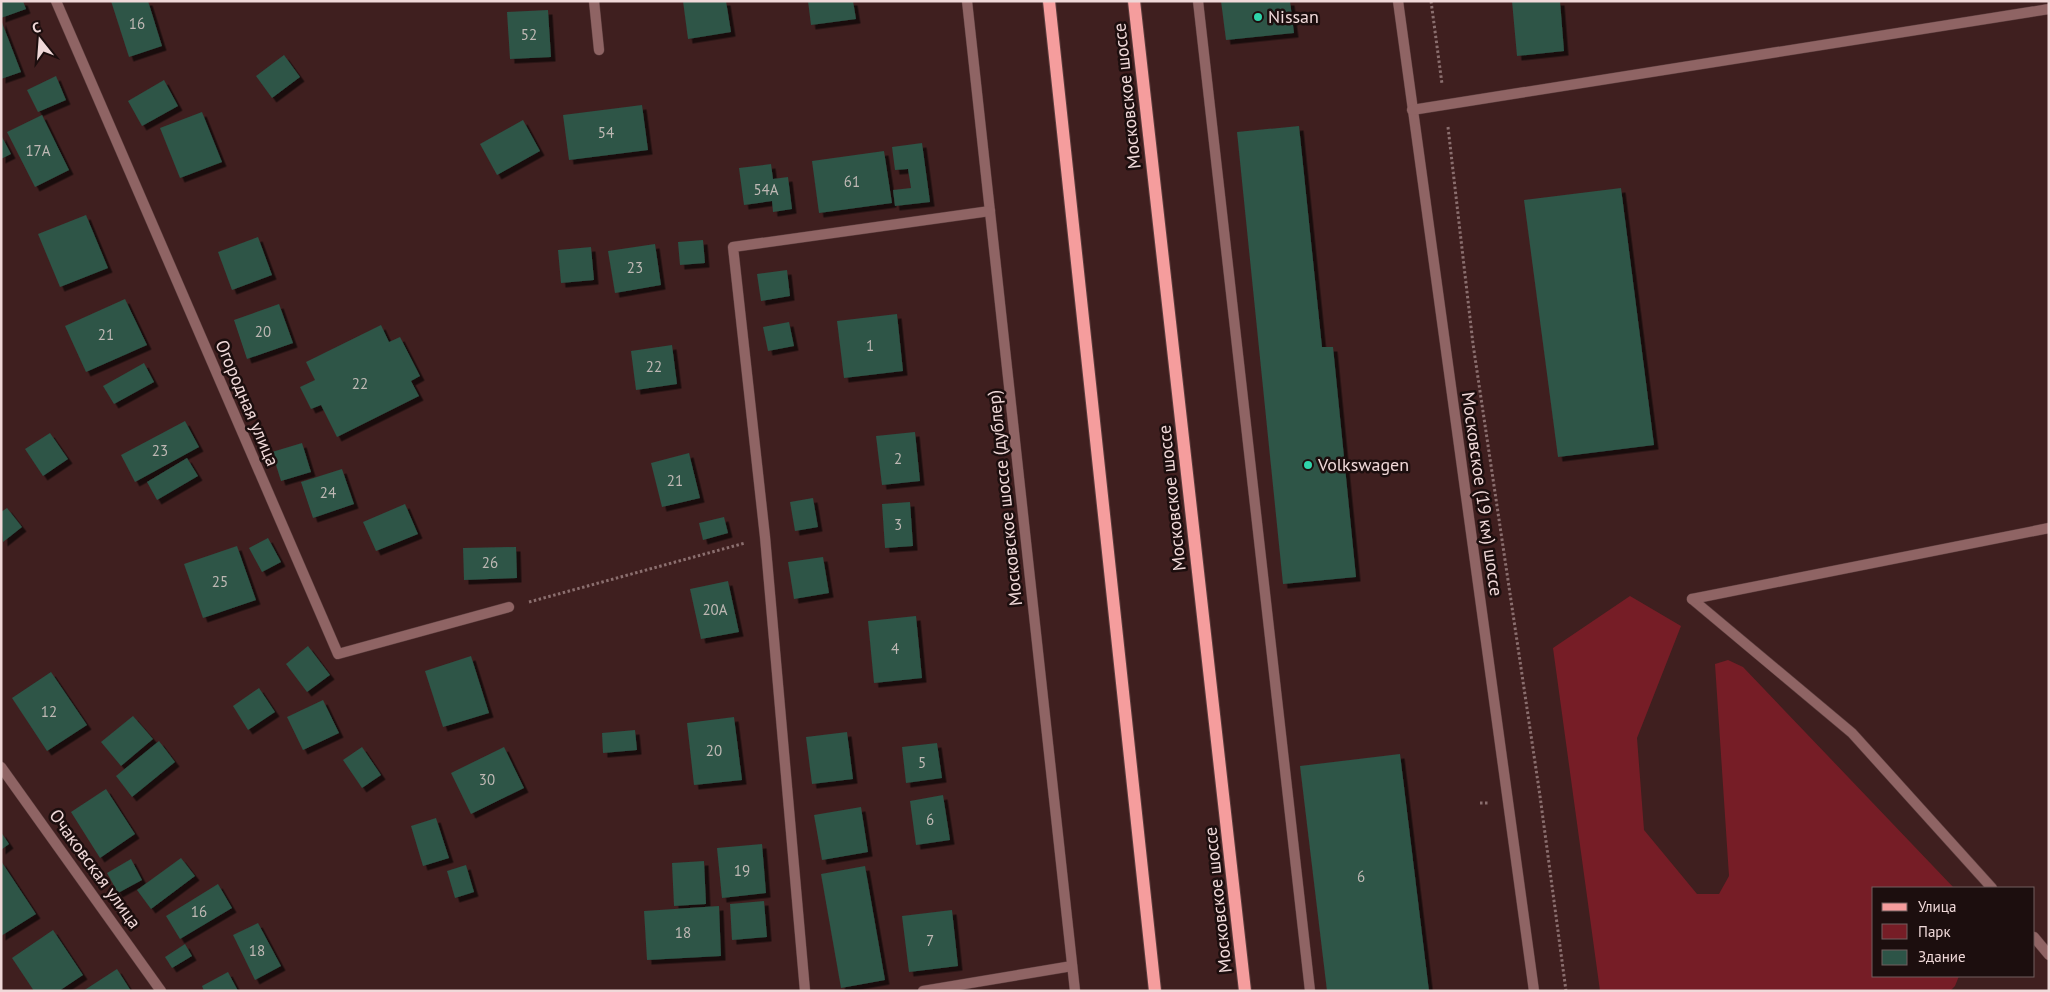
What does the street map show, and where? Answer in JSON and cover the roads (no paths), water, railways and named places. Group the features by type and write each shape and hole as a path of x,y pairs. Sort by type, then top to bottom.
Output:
{"main road":[{"path":"1049,1 1155,991"},
{"name":"Московское шоссе","path":"1134,1 1245,991"}],"street":[{"name":"Огородная улица","path":"56,1 338,654 509,607"},
{"path":"594,1 599,50"},
{"name":"Московское шоссе (дублер)","path":"967,1 1075,991"},
{"path":"1198,1 1310,991"},
{"name":"Московское (19 км) шоссе","path":"1398,1 1510,802 1534,991"},
{"path":"1412,110 2049,9"},
{"path":"805,991 765,537 733,246 990,211"},
{"path":"1991,887 1852,733 1692,599 2049,528"},
{"name":"Очаковская улица","path":"1,767 161,991"},
{"path":"2035,938 2049,955"},
{"path":"923,991 1072,966"}],"place":[{"name":"Nissan","path":"1258,17"},
{"name":"Volkswagen","path":"1308,465"}]}
